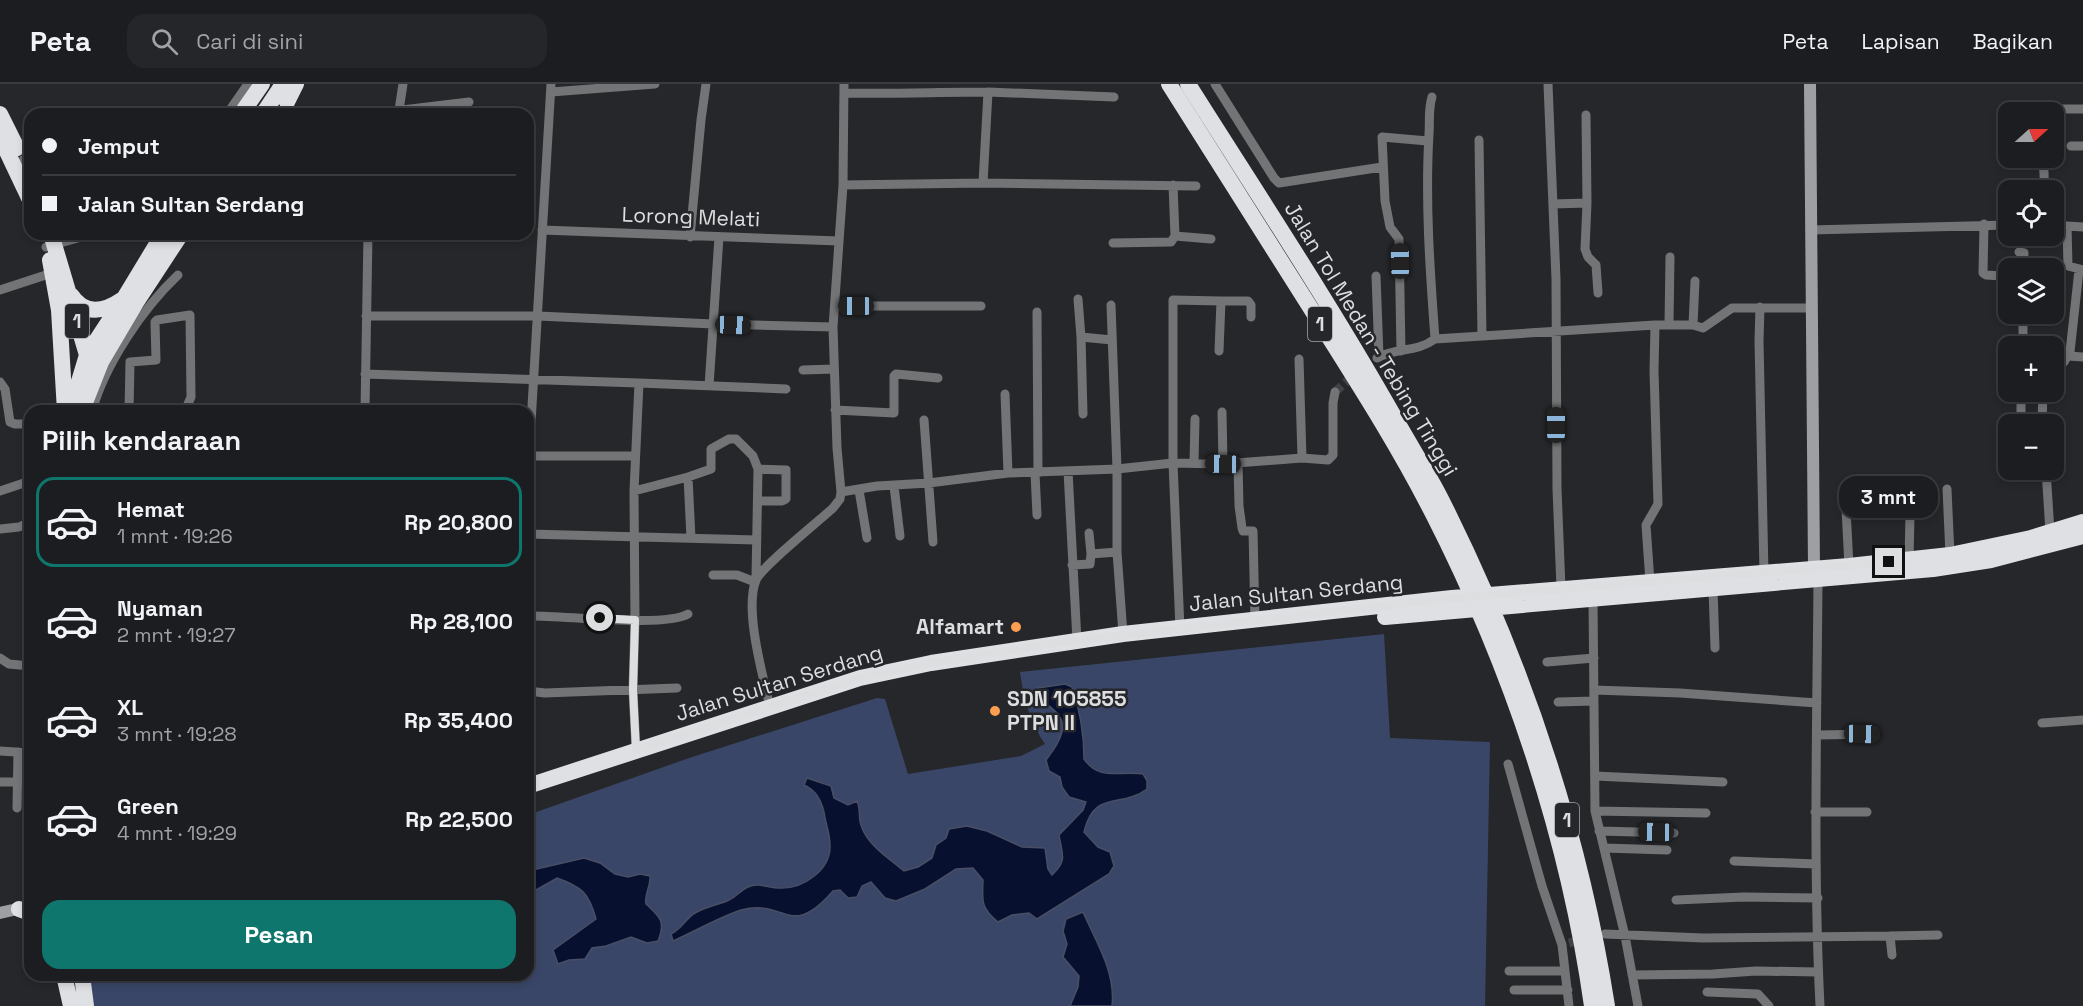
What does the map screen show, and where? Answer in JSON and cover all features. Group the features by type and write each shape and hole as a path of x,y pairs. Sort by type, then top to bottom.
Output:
{"highway":[{"path":"245,108 262,84"},
{"path":"267,108 284,84"},
{"path":"284,108 296,84"},
{"name":"Jalan Tol Medan - Tebing Tinggi","path":"1169,84 1362,391 1468,570"},
{"name":"Jalan Tol Medan - Tebing Tinggi","path":"1188,84 1361,357 1440,498 1468,570 1550,758 1577,855 1599,951 1607,1006"},
{"path":"0,114 24,154"},
{"path":"0,137 24,187"},
{"name":"1","path":"48,240 58,271 69,291 87,356"},
{"path":"83,405 87,356 159,240"},
{"path":"85,405 101,362 177,240"},
{"path":"167,255 181,240"},
{"name":"1","path":"58,271 65,405"},
{"path":"69,291 75,301 90,311 104,310 125,297"},
{"name":"Jalan Sultan Serdang","path":"534,784 860,678 900,669 1123,634 1255,621 1593,600 1713,589 1816,574 1849,566 1950,555 1995,547 2083,522"},
{"name":"Jalan Sultan Serdang","path":"534,795 801,704 899,676 1058,651 1561,588 1764,573 1816,574 1959,566 2083,536"},
{"name":"Jalan Tol Medan - Tebing Tinggi","path":"1500,645 1558,838 1576,917 1592,1006"},
{"path":"66,981 72,1006"},
{"path":"71,981 72,1006"},
{"path":"83,981 87,1006"}],"street":[{"path":"231,108 248,84"},
{"path":"399,108 403,84"},
{"path":"533,405 551,88 655,84"},
{"path":"690,237 706,84"},
{"path":"1215,84 1274,178 1280,183 1382,167"},
{"path":"1810,84 1818,735 1815,812 1820,1006"},
{"path":"1548,85 1553,204 1557,489 1561,588"},
{"path":"756,580 840,499 833,327 843,185 844,88 903,94 940,88 1114,97"},
{"path":"983,183 988,92"},
{"path":"1432,97 1428,112 1428,251 1435,339"},
{"path":"416,108 469,102"},
{"path":"2064,109 2083,109"},
{"path":"1586,115 1585,249 1588,257 1596,265 1598,293"},
{"path":"1401,351 1399,239 1390,227 1383,192 1382,137 1428,141"},
{"path":"1479,140 1482,336"},
{"path":"2071,146 2083,146"},
{"path":"843,185 983,183 1196,186"},
{"path":"1113,243 1171,242 1174,240 1173,185"},
{"path":"1553,204 1587,202"},
{"path":"1984,224 1983,273 1998,276"},
{"path":"1810,230 1998,225"},
{"path":"2064,360 2068,356 2081,270 2068,266 2067,226 2083,226"},
{"name":"Lorong Melati","path":"542,230 839,241"},
{"path":"1175,236 1211,239"},
{"path":"709,386 719,237"},
{"path":"365,405 368,240"},
{"path":"2019,252 2024,253 2024,258"},
{"path":"1669,324 1670,257"},
{"path":"0,290 58,271"},
{"path":"86,405 160,291 178,275"},
{"path":"1376,276 1378,357 1418,349 1435,339 1669,324 1693,325 1703,328 1732,308 1811,308"},
{"path":"1693,325 1695,282"},
{"path":"1078,299 1083,414"},
{"path":"1180,629 1173,463 1173,300 1248,302 1251,305 1251,317"},
{"path":"1219,351 1221,301"},
{"path":"1111,305 1118,552 1123,634"},
{"path":"835,306 981,306"},
{"path":"1760,307 1764,573"},
{"path":"1037,312 1037,515"},
{"path":"129,405 130,362 156,360 155,322 190,315 191,397 188,405"},
{"path":"366,316 538,316 833,327"},
{"path":"1650,582 1646,525 1658,504 1655,325"},
{"path":"1081,337 1112,340"},
{"path":"2068,356 2083,357"},
{"path":"1299,359 1302,458"},
{"path":"803,370 834,369"},
{"path":"365,374 786,388"},
{"path":"836,410 894,413 894,376 896,374 938,378"},
{"path":"0,382 5,389 10,422 24,424"},
{"path":"636,750 633,690 634,491 639,383"},
{"path":"841,492 877,486 928,483 1008,473 1117,469 1173,463 1223,464 1302,458 1328,460 1332,458 1335,392"},
{"path":"1005,394 1008,473"},
{"path":"1222,412 1223,464"},
{"path":"1194,463 1195,419"},
{"path":"924,420 933,542"},
{"path":"634,491 711,469 711,449 732,438 747,449 755,460 758,469 758,501 756,580 753,597 754,625 770,708"},
{"path":"534,456 636,456"},
{"path":"1238,463 1242,530 1252,531 1255,621"},
{"path":"758,469 786,470 788,494 782,501 758,501"},
{"path":"1068,471 1077,641"},
{"path":"688,477 691,538"},
{"path":"2047,480 2050,532"},
{"path":"0,491 24,484"},
{"path":"894,486 900,536"},
{"path":"1947,489 1950,555"},
{"path":"859,490 867,538"},
{"path":"1846,509 1849,566"},
{"path":"1909,560 1910,515"},
{"path":"0,529 24,525"},
{"path":"1072,565 1090,564 1089,533"},
{"path":"534,534 756,540"},
{"path":"1091,554 1118,552"},
{"path":"713,575 737,574 756,580"},
{"path":"1713,589 1715,648"},
{"path":"1593,600 1595,811 1625,936 1638,1006"},
{"path":"534,616 635,620 678,619 688,614"},
{"path":"0,658 9,664 24,665"},
{"path":"1547,662 1594,658"},
{"path":"534,692 677,688"},
{"path":"1594,690 1817,703"},
{"path":"1558,702 1594,701"},
{"path":"2042,723 2083,720"},
{"path":"1818,735 1874,734"},
{"path":"0,751 24,752"},
{"path":"17,808 18,752"},
{"path":"1508,764 1542,886 1566,944 1565,971 1569,1006"},
{"path":"1595,776 1723,782"},
{"path":"0,782 17,782"},
{"path":"1595,811 1706,813"},
{"path":"1815,812 1867,812"},
{"path":"1599,831 1674,833"},
{"path":"1604,848 1667,850"},
{"path":"1734,861 1816,864"},
{"path":"1676,900 1744,897 1818,898"},
{"path":"0,914 24,909"},
{"path":"1605,934 1684,938 1938,935"},
{"path":"1890,936 1892,955"},
{"path":"1509,971 1565,971"},
{"path":"1632,975 1756,971 1818,972"},
{"path":"1514,990 1568,990"},
{"path":"1707,992 1758,994 1769,1006"}],"shaded area":[{"path":"1384,634 1390,738 1490,742 1485,1006 89,1006 88,981 534,981 534,813 689,758 877,698 885,699 908,774 1021,756 1045,744 1028,710 1020,672"},
{"path":"1065,684 1072,687 1077,705 1084,759 1090,766 1104,773 1143,774 1147,781 1147,789 1137,795 1101,805 1088,819 1084,832 1098,847 1110,852 1114,866 1109,874 1037,919 1029,913 1012,915 998,922 988,913 984,904 983,880 973,868 956,869 925,889 896,901 885,898 871,882 862,886 857,897 848,898 840,890 833,891 818,906 797,916 769,909 741,910 673,941 671,934 692,915 729,900 748,887 756,885 776,888 798,885 821,870 829,854 830,838 821,803 816,794 804,785 807,778 831,786 834,798 848,805 857,801 861,825 868,839 904,871 918,867 932,858 936,845 946,838 949,829 967,826 987,831 1022,847 1045,848 1048,869 1052,875 1062,861 1059,835 1083,810 1086,802 1069,797 1062,787 1060,777 1049,771 1046,760 1059,741 1063,726 1056,712 1038,699 1038,688"},
{"path":"584,858 600,863 615,874 628,877 640,874 650,876 646,904 660,920 661,929 658,941 647,943 631,937 606,946 592,948 585,959 569,960 558,964 553,950 596,919 587,897 573,885 557,878 534,890 534,870"},
{"path":"1083,912 1108,969 1112,1006 1070,1006 1078,987 1079,976 1063,957 1067,944 1063,931 1066,919"}],"tunnel":[{"path":"1335,392 1355,374"},
{"path":"1569,943 1585,939"}],"place":[{"name":"Alfamart","path":"1016,627"},
{"name":"SDN 105855 PTPN II","path":"995,711"}],"route":[{"path":"600,618 635,620 633,690 636,750 860,678 931,663 1055,643 1452,598 1889,562"}]}
